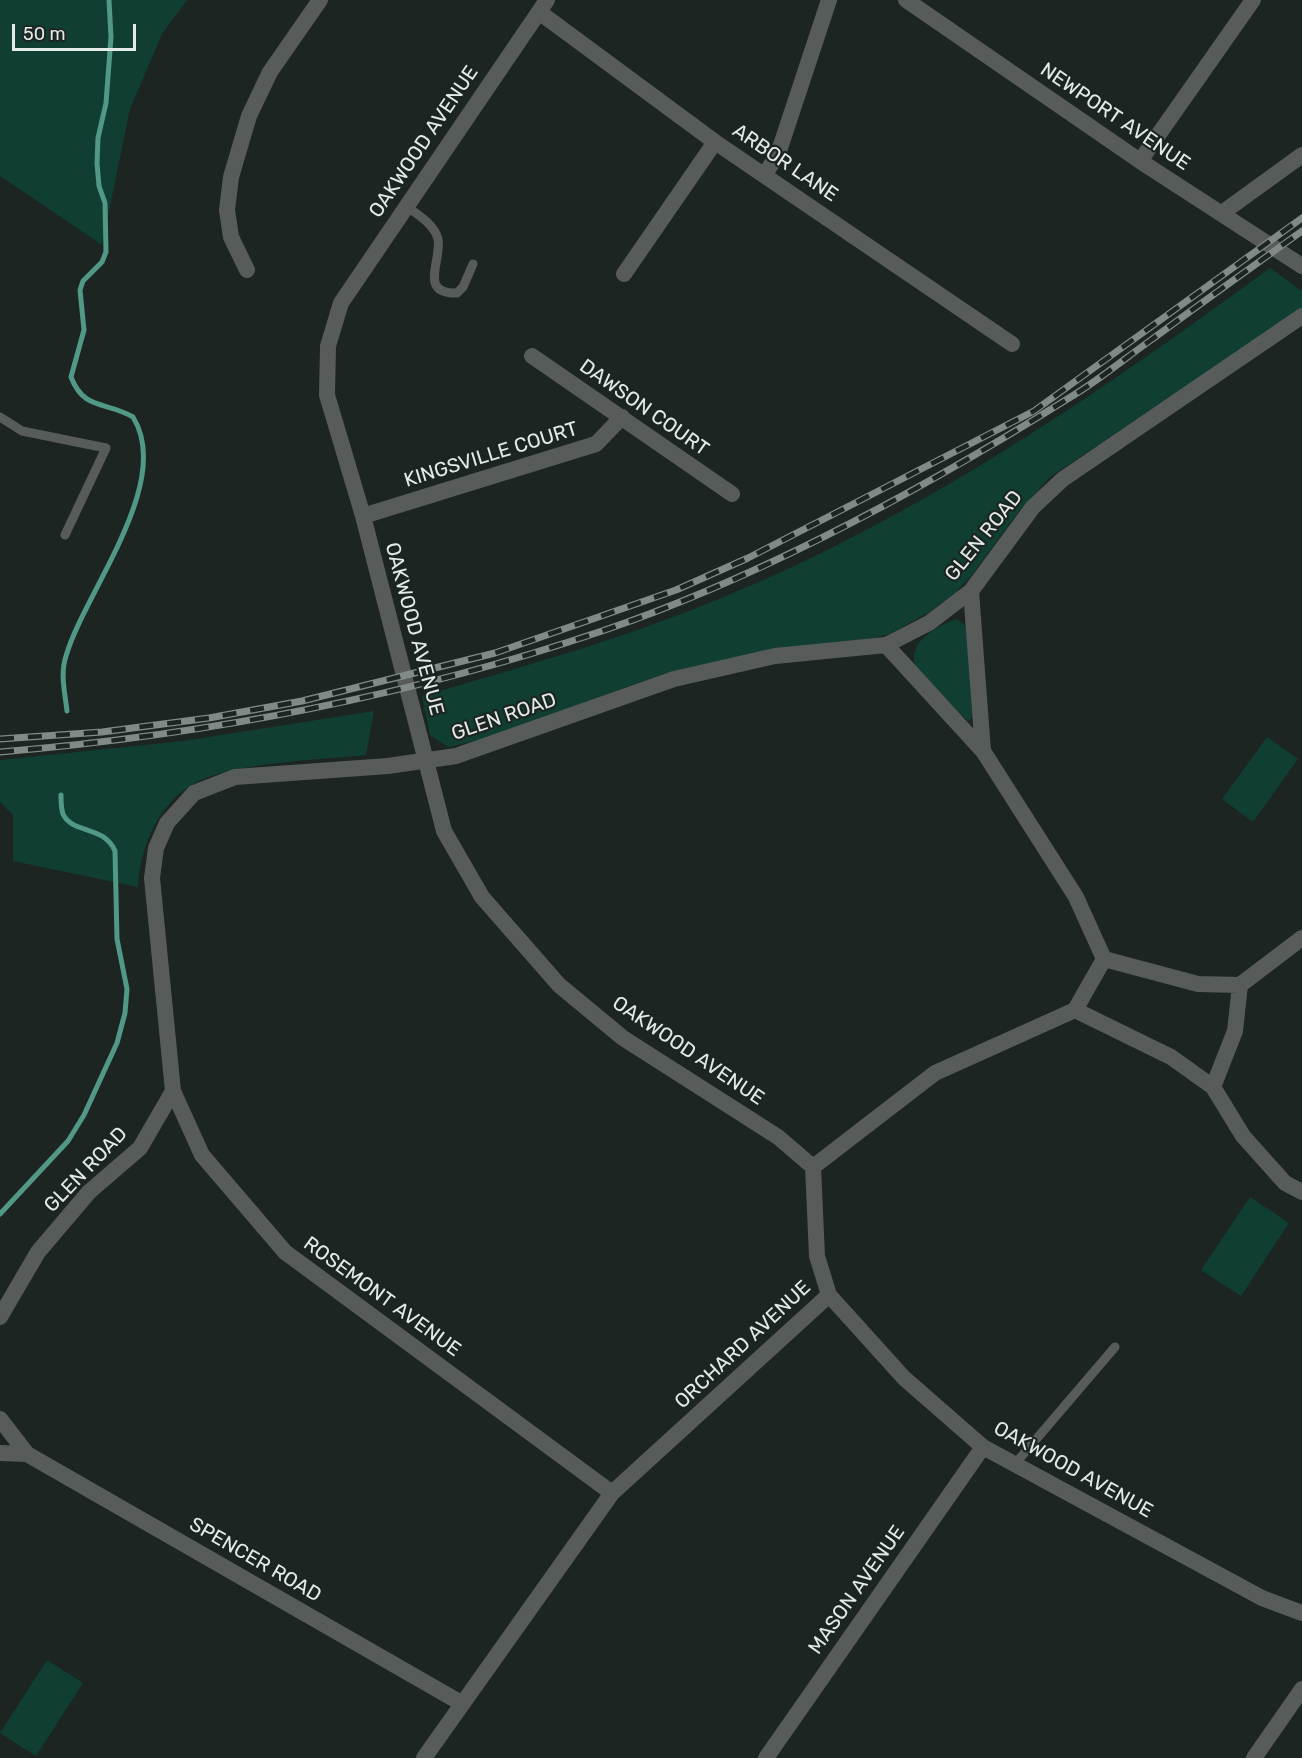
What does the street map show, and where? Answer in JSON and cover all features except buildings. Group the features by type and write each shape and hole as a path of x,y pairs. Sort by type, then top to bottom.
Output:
{"street":[{"path":"247,270 231,237 227,210 231,177 249,116 270,72 320,0"},
{"path":"765,174 778,154 829,0"},
{"name":"NEWPORT AVENUE","path":"906,0 1140,161 1302,266"},
{"path":"1140,161 1253,0"},
{"name":"ARBOR LANE","path":"543,6 715,142 1012,344"},
{"name":"OAKWOOD AVENUE","path":"543,6 341,303 327,346 327,395 363,516 444,831 482,897 559,985 624,1038 778,1137 813,1167"},
{"path":"624,274 715,142"},
{"path":"1222,213 1302,155"},
{"name":"GLEN ROAD","path":"0,1317 38,1252 89,1192 140,1148 173,1091 152,878 156,848 167,823 194,793 235,777 427,762 456,756 674,679 775,656 886,645 929,623 971,591 1032,507 1063,479 1302,316"},
{"name":"DAWSON COURT","path":"532,356 732,494"},
{"name":"KINGSVILLE COURT","path":"363,516 596,444 622,417"},
{"path":"971,591 983,751"},
{"path":"886,645 983,751 1076,897 1104,959"},
{"path":"1104,959 1198,984 1240,985 1302,938"},
{"path":"813,1167 935,1073 1075,1010 1104,959"},
{"path":"1213,1087 1235,1031 1240,985"},
{"path":"1075,1010 1171,1056 1213,1087 1243,1136 1285,1183 1302,1192"},
{"name":"ROSEMONT AVENUE","path":"173,1091 202,1155 285,1252 612,1493"},
{"name":"ORCHARD AVENUE","path":"424,1758 612,1493 830,1295 817,1256 813,1167"},
{"name":"OAKWOOD AVENUE","path":"830,1295 904,1378 983,1447 1262,1598 1302,1613"},
{"name":"SPENCER ROAD","path":"0,1419 27,1454 461,1703"},
{"name":"MASON AVENUE","path":"766,1758 983,1447"},
{"name":"SPENCER ROAD","path":"0,1453 27,1454"},
{"path":"1254,1758 1302,1689"}],"lane":[{"path":"406,206 433,229 438,240 434,279 437,287 447,293 458,293 464,287 473,264"},
{"path":"0,417 22,431 105,448 64,535"},
{"path":"1015,1464 1115,1347"}],"green space":[{"path":"0,0 187,0 162,34 130,109 102,245 0,176"},
{"path":"1270,268 1302,291 1302,309 1050,477 1016,515 971,576 955,593 928,613 889,634 874,638 763,653 682,669 629,686 527,725 475,741 448,747 430,735 422,696 572,652 646,627 793,567 865,531 935,492 1073,407"},
{"path":"957,619 967,627 972,718 968,721 916,669 914,659 915,651 924,637 940,626"},
{"path":"374,711 366,755 231,770 195,783 182,792 161,814 153,828 143,857 138,887 13,861 13,815 0,802 0,760 183,741"},
{"path":"1267,737 1298,759 1253,822 1222,799"},
{"path":"1250,1197 1289,1223 1241,1296 1201,1270"},
{"path":"47,1660 83,1683 36,1756 0,1733"}],"waterway":[{"path":"67,711 63,677 66,656 76,630 122,538 135,505 142,473 143,444 133,417 89,400 76,388 71,377 84,330 80,290 83,281 102,262 106,252 105,203 99,186 97,163 98,138 106,103 111,37 109,0"},
{"path":"0,1214 68,1141 84,1115 117,1043 125,1013 127,989 117,939 115,851 104,837 73,825 67,820 62,812 61,795"}],"railway":[{"path":"0,739 102,732 209,718 302,701 495,653 676,590 748,558 1034,411 1302,218"},
{"path":"0,752 77,745 229,724 380,694 529,654 663,609 783,557 842,528 1014,432 1090,384 1302,231"}]}
